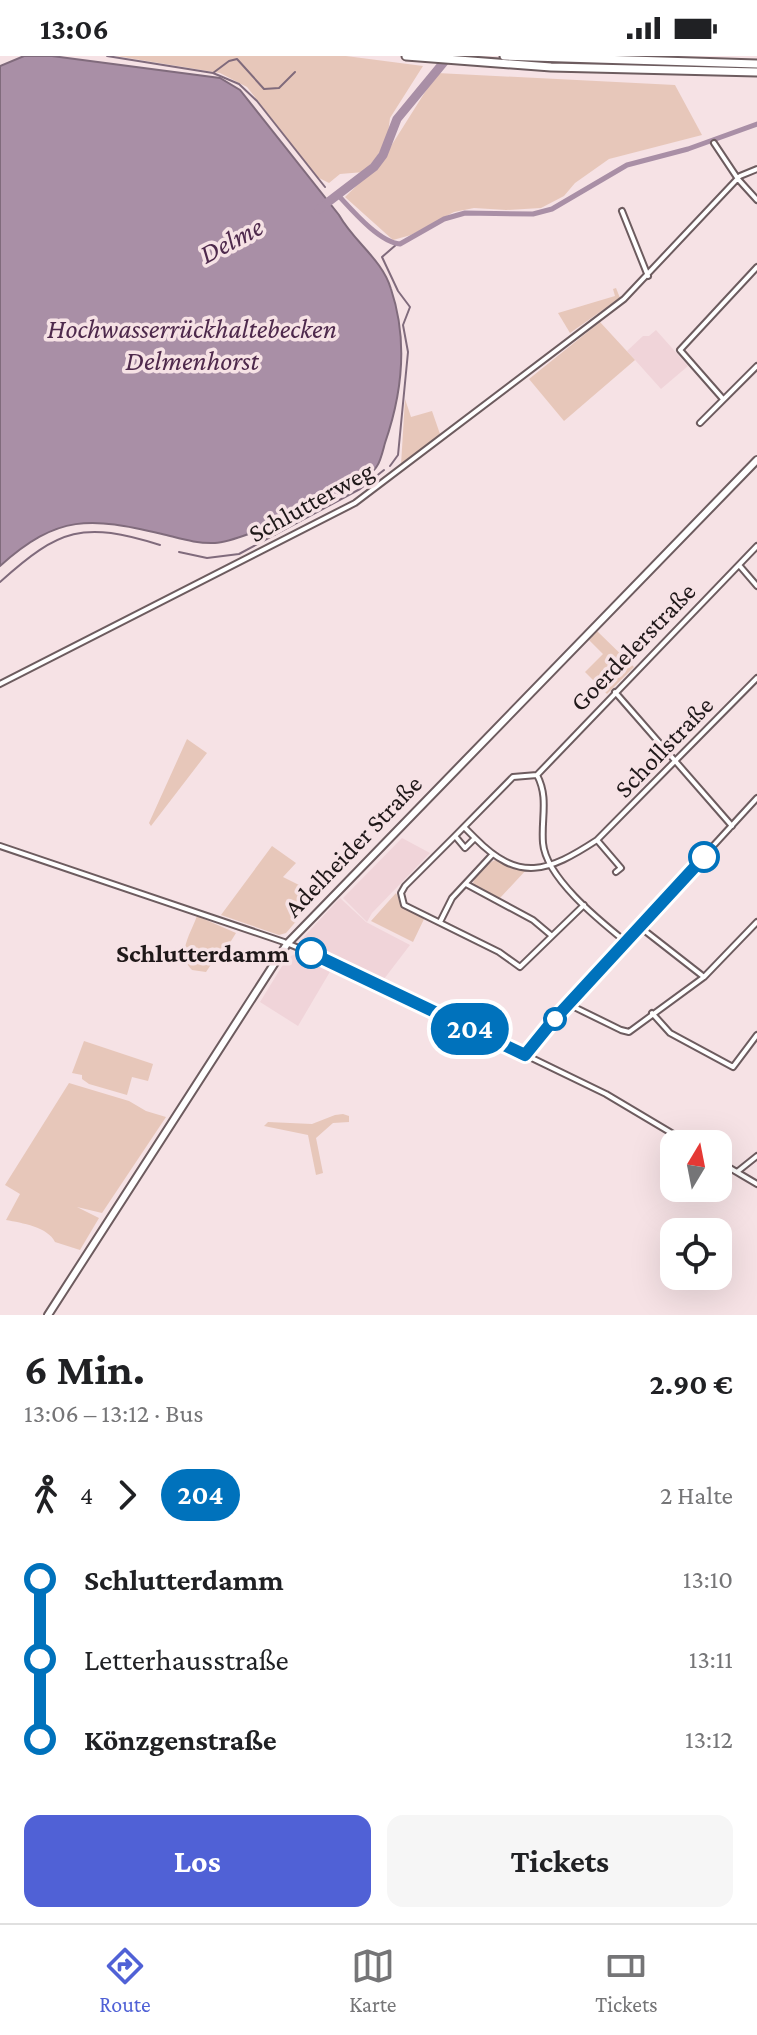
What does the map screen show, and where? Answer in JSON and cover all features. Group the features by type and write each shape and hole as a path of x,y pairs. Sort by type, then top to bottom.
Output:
{"highway":[{"path":"406,56 551,67 757,72"},
{"path":"504,56 757,64"}],"main road":[{"name":"Adelheider Straße","path":"48,1315 287,944 757,460"}],"street":[{"path":"714,143 738,179 757,200"},
{"name":"Schlutterweg","path":"0,684 355,503 624,299 738,179 757,169"},
{"path":"622,211 648,276"},
{"path":"723,399 680,350 757,267"},
{"path":"700,423 757,366"},
{"name":"Goerdelerstraße","path":"537,775 757,546"},
{"path":"739,565 757,586"},
{"name":"Schollstraße","path":"552,864 597,840 757,678"},
{"path":"615,692 732,826"},
{"path":"584,905 520,967 499,952 404,905 401,893 513,777 537,775 545,794 543,848 565,888 626,942"},
{"path":"525,1055 757,798"},
{"path":"464,827 492,855 515,867 552,864"},
{"path":"455,836 465,848 475,838"},
{"path":"597,840 618,870 627,863"},
{"path":"0,846 338,964 606,1094 666,1130"},
{"path":"439,923 452,898 492,855"},
{"path":"466,884 533,920 552,936"},
{"path":"568,1004 629,1032 704,977 757,922"},
{"path":"640,927 704,977"},
{"path":"652,1013 670,1033 733,1067 757,1035"},
{"path":"737,1172 757,1156"},
{"path":"732,1169 757,1184"}],"shaded area":[{"path":"116,56 346,56 423,66 390,118 387,141 375,159 364,172 340,174 329,183 317,177 247,87 220,73"},
{"path":"437,73 675,85 702,135 609,159 575,183 564,196 541,208 474,208 454,212 411,235 393,240 345,197 381,162"},
{"path":"616,288 620,298 570,333 558,313 615,296 613,289"},
{"path":"600,322 635,360 564,421 529,379"},
{"path":"656,330 688,366 661,389 627,351 643,336 649,336"},
{"path":"405,399 411,417 432,411 440,434 401,465"},
{"path":"597,631 634,667 607,694 585,672 603,654 589,640"},
{"path":"187,739 207,753 151,826 149,823"},
{"path":"402,838 430,853 367,922 343,898"},
{"path":"272,846 296,863 283,877 319,895 286,933 279,935 221,915"},
{"path":"495,860 513,869 527,869 500,898 473,884 482,870"},
{"path":"396,893 403,906 425,917 413,942 371,921"},
{"path":"340,898 366,922 410,945 384,979 301,940"},
{"path":"197,916 236,933 218,962 212,963 206,972 192,970 185,957 186,944"},
{"path":"295,954 331,970 298,1026 260,1002 287,958"},
{"path":"84,1041 153,1064 148,1081 132,1077 127,1095 89,1084 82,1079 82,1075 72,1073"},
{"path":"69,1083 129,1101 146,1111 166,1117 102,1213 77,1207 99,1218 80,1250 55,1242 41,1229 6,1220 20,1194 5,1185"},
{"path":"343,1114 349,1116 349,1122 333,1123 316,1138 323,1173 316,1175 308,1135 264,1126 268,1122 312,1124"}],"water":[{"name":"Hochwasserrückhaltebecken Delmenhorst","path":"24,56 52,56 220,78 240,90 375,260 391,289 400,328 399,386 381,458 368,475 302,512 229,540 202,543 137,528 76,524 40,537 0,566 0,66"}],"waterway":[{"path":"107,56 213,73 239,84 257,101 325,187"},
{"name":"Delme","path":"319,209 374,167 383,155 397,119 449,56"},
{"path":"213,73 237,59 264,89 279,88 295,72"},
{"path":"338,195 375,232 400,244 444,219 465,213 533,214 552,209 627,165 688,149 757,124"},
{"path":"390,466 398,455 408,352 403,325 410,307 398,291 382,257 397,244"},
{"path":"179,552 207,558 239,554 360,489 384,470"},
{"path":"0,582 39,550 74,534 111,533 160,545"}],"bus line":[{"name":"204","path":"311,953 525,1055 704,857"}],"place":[{"name":"Schlutterdamm","path":"311,953"}]}
